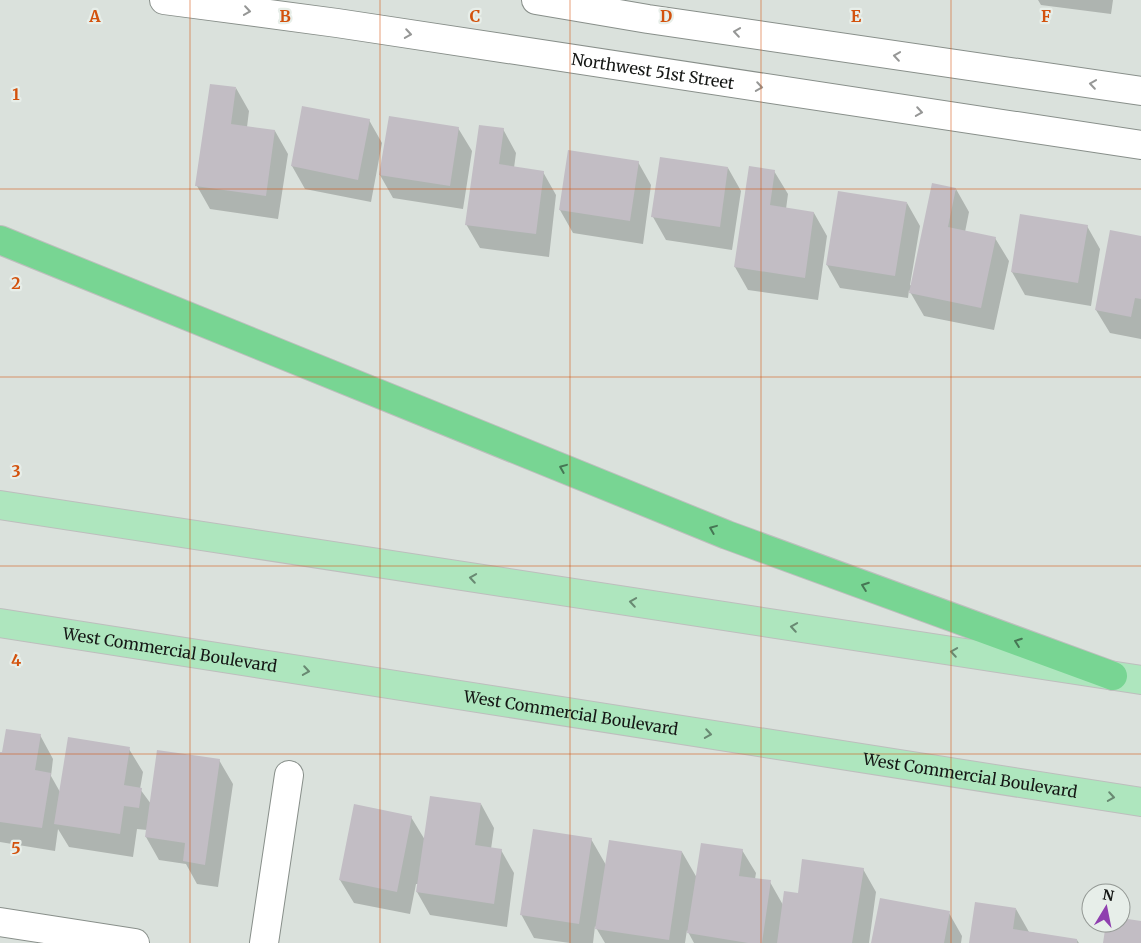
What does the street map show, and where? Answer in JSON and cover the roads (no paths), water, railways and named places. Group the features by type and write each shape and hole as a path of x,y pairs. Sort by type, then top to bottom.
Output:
{"highway":[{"path":"0,240 727,535 1113,676"}],"main road":[{"path":"0,505 1141,680"},
{"name":"West Commercial Boulevard","path":"0,622 1141,802"}],"street":[{"name":"Northwest 51st Street","path":"164,0 346,24 1141,145"},
{"path":"536,0 1141,92"},
{"path":"264,943 289,775"},
{"path":"0,922 135,943"}]}
